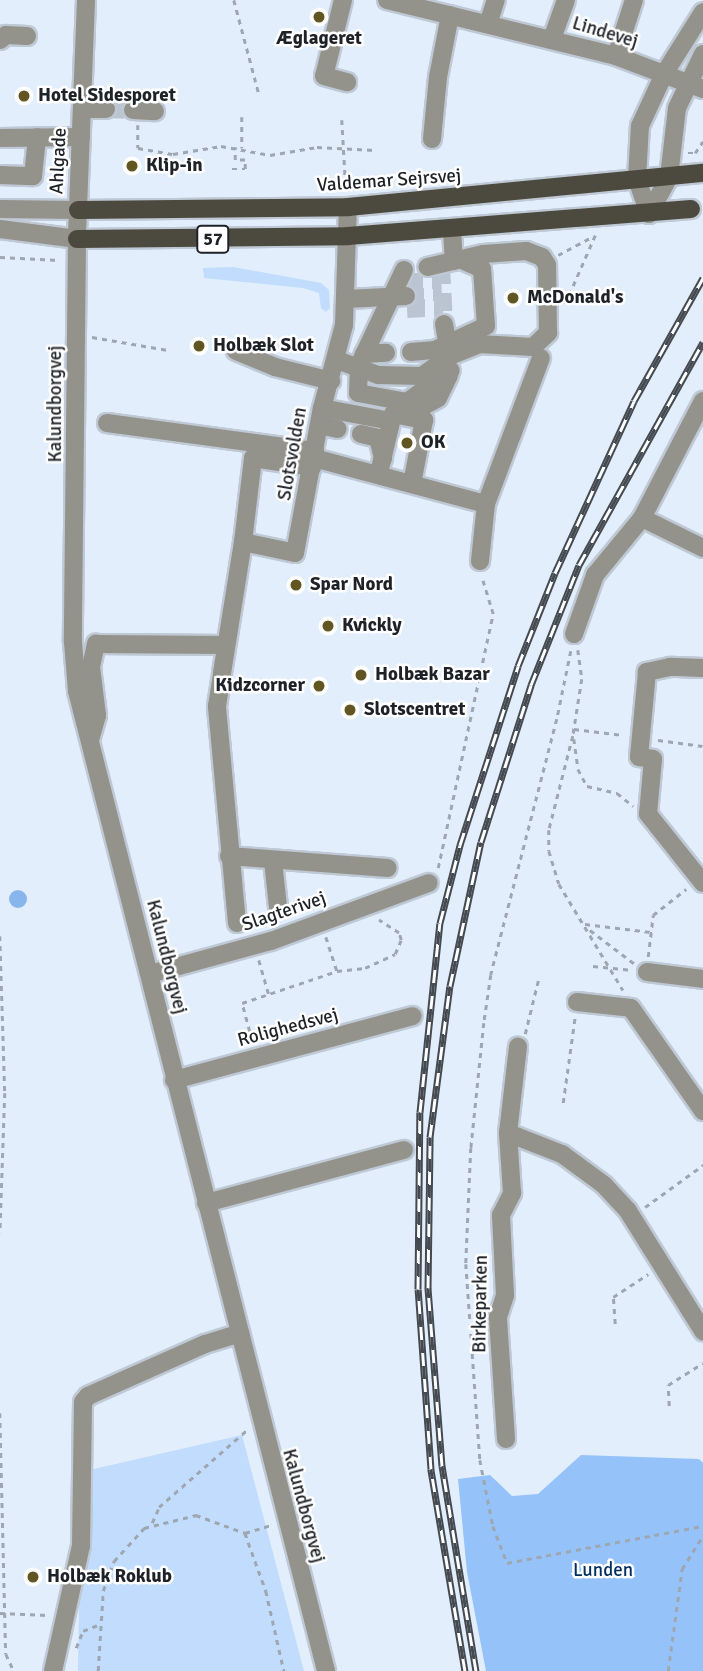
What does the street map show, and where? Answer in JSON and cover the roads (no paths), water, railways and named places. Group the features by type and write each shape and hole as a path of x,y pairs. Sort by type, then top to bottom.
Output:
{"main road":[{"name":"Valdemar Sejrsvej","path":"78,210 348,207 703,173"},
{"name":"57","path":"77,239 348,236 691,209"}],"street":[{"name":"Ahlgade","path":"77,239 86,0"},
{"path":"343,0 324,76 347,82"},
{"path":"488,24 496,0"},
{"path":"552,39 566,0"},
{"path":"616,56 634,0"},
{"name":"Lindevej","path":"399,1 616,56 694,87"},
{"path":"649,214 637,179 640,125 664,74 703,12"},
{"path":"432,139 438,77 450,15"},
{"path":"0,40 6,36 27,36"},
{"path":"649,214 669,177 671,131 694,87 703,54"},
{"path":"82,109 106,110"},
{"path":"0,175 33,176 37,137"},
{"path":"0,138 81,137"},
{"name":"Slotsvolden","path":"243,542 295,553 320,416 337,360 347,299 348,207"},
{"path":"0,209 78,210"},
{"path":"445,264 452,228"},
{"path":"0,229 77,239"},
{"name":"Kalundborgvej","path":"77,239 74,642 77,691 240,1333 258,1419 326,1671"},
{"path":"347,299 403,291 362,359 358,393 400,403 413,399 452,355 479,344 523,340 541,332 539,258 483,254 445,264"},
{"path":"362,359 378,375 422,376 486,326 482,270 445,264"},
{"path":"444,324 452,355"},
{"path":"236,351 275,367 331,381"},
{"path":"411,352 452,355"},
{"path":"337,360 362,359 386,353"},
{"path":"480,561 486,504 541,358"},
{"path":"574,634 595,575 642,518 703,401"},
{"path":"381,466 393,414 425,420 412,484"},
{"path":"320,416 391,421"},
{"path":"320,416 338,429"},
{"path":"107,423 314,458 381,466 412,484 486,504"},
{"path":"361,434 378,439 381,466"},
{"path":"237,923 229,856 218,706 253,458 314,458"},
{"path":"642,518 703,548"},
{"path":"89,744 97,715 93,648 106,642 226,645"},
{"path":"701,881 648,814 653,759 639,757 648,672 670,667 703,667"},
{"path":"229,856 388,868"},
{"path":"273,861 278,907"},
{"name":"Slagterivej","path":"150,974 255,946 429,883"},
{"path":"646,972 703,979"},
{"path":"578,1002 631,1008 703,1111"},
{"name":"Rolighedsvej","path":"174,1080 413,1016"},
{"name":"Birkeparken","path":"506,1439 498,1317 505,1295 501,1215 512,1193 508,1133 521,1043"},
{"path":"508,1133 581,1167 631,1217 703,1331"},
{"path":"206,1203 404,1150"},
{"path":"53,1671 81,1546 83,1402 205,1344 240,1333"}],"tunnel":[{"path":"106,109 133,110"},
{"path":"441,266 444,324"},
{"path":"405,283 441,280"},
{"path":"406,296 442,293"},
{"path":"407,309 443,307"}],"railway":[{"path":"465,1671 431,1469 418,1289 420,1112 440,923 460,845 518,666 555,573 634,401 703,278"},
{"path":"476,1671 442,1466 428,1288 430,1137 450,986 481,842 531,685 579,565 703,342"}],"place":[{"name":"Æglageret","path":"319,17"},
{"name":"Hotel Sidesporet","path":"24,96"},
{"name":"Klip-in","path":"132,166"},
{"name":"McDonald's","path":"513,298"},
{"name":"Holbæk Slot","path":"199,346"},
{"name":"OK","path":"407,443"},
{"name":"Spar Nord","path":"296,585"},
{"name":"Kvickly","path":"328,626"},
{"name":"Holbæk Bazar","path":"361,675"},
{"name":"Kidzcorner","path":"319,686"},
{"name":"Slotscentret","path":"350,710"},
{"name":"Holbæk Roklub","path":"33,1577"}],"park label":[{"name":"Lunden","path":"603,1571"}]}
